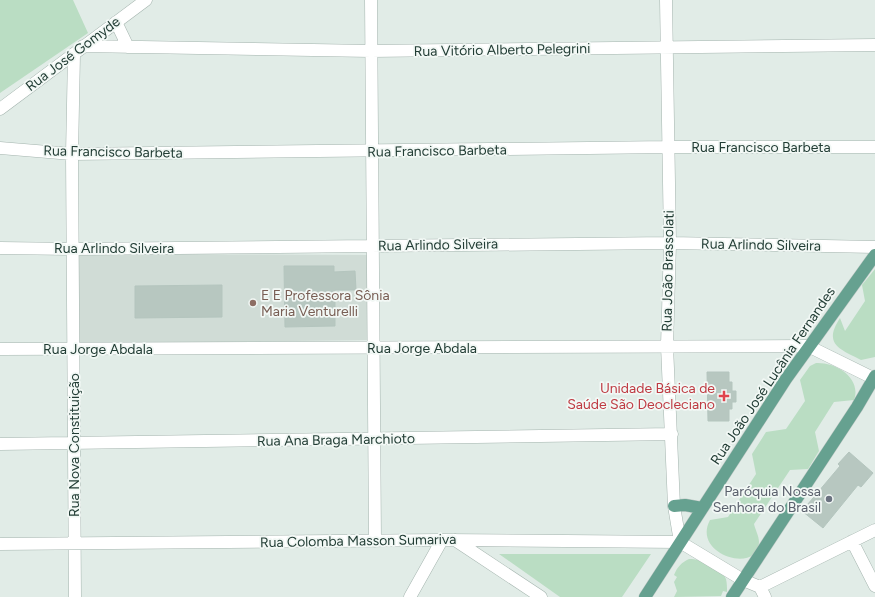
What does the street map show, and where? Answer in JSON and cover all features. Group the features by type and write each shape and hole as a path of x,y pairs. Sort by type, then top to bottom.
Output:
{"main road":[{"name":"Rua João José Lucânia Fernandes","path":"645,597 808,346 875,255"},
{"path":"732,597 857,407 875,377"},
{"path":"674,506 685,505 702,508"}],"street":[{"name":"Rua José Gomyde","path":"0,109 146,0"},
{"path":"371,0 375,541"},
{"name":"Rua João Brassolati","path":"666,0 670,243 667,346 674,506 680,542"},
{"path":"116,22 128,47"},
{"name":"Rua Vitório Alberto Pelegrini","path":"83,46 371,51 875,45"},
{"name":"Rua Nova Constituição","path":"74,54 72,154 75,597"},
{"name":"Rua Francisco Barbeta","path":"0,148 72,154 372,152 669,147 875,147"},
{"name":"Rua Arlindo Silveira","path":"0,248 73,249 670,243 875,247"},
{"name":"Rua Jorge Abdala","path":"0,349 808,346 875,377"},
{"name":"Rua Ana Braga Marchioto","path":"0,444 672,434"},
{"path":"680,542 762,592 875,530"},
{"path":"410,597 442,540"},
{"name":"Rua Colomba Masson Sumariva","path":"0,544 442,540 680,542"},
{"path":"455,540 535,595"},
{"path":"852,542 875,586"}],"shaded area":[{"name":"E E Professora Sônia Maria Venturelli","path":"76,254 369,255 370,340 77,344","holes":["334,266 335,326 286,327 284,267","221,285 135,318 135,286"]}],"green space":[{"path":"0,0 73,0 88,33 0,93"},
{"path":"875,269 875,357 861,360 840,349 833,340 833,334 840,318 845,331 865,301 862,285"},
{"path":"816,363 832,365 846,373 851,378 854,385 854,400 834,402 815,432 819,451 808,469 790,470 754,524 759,542 756,552 749,557 738,559 727,556 717,551 710,543 707,532 710,520 728,517 756,474 752,454 766,432 786,429 805,401 800,380 810,366"},
{"path":"499,554 651,554 622,597 560,597"},
{"path":"689,559 705,562 720,571 726,579 727,592 723,591 721,596 674,597 677,591 674,582 677,577 674,575 680,565"}],"building":[{"path":"284,266 334,266 334,272 355,271 356,290 335,290 335,326 285,327"},
{"path":"222,285 222,317 135,318 135,286"},
{"name":"Unidade Básica de Saúde São Deocleciano","path":"707,372 729,372 729,382 732,382 732,391 736,391 736,402 732,402 732,409 729,409 729,421 708,421"},
{"name":"Paróquia Nossa Senhora do Brasil","path":"849,452 873,473 861,487 858,485 823,528 802,511 840,466 838,464"}],"place":[{"name":"E E Professora Sônia Maria Venturelli","path":"253,303"},
{"name":"Unidade Básica de Saúde São Deocleciano","path":"724,396"},
{"name":"Paróquia Nossa Senhora do Brasil","path":"829,499"}]}
